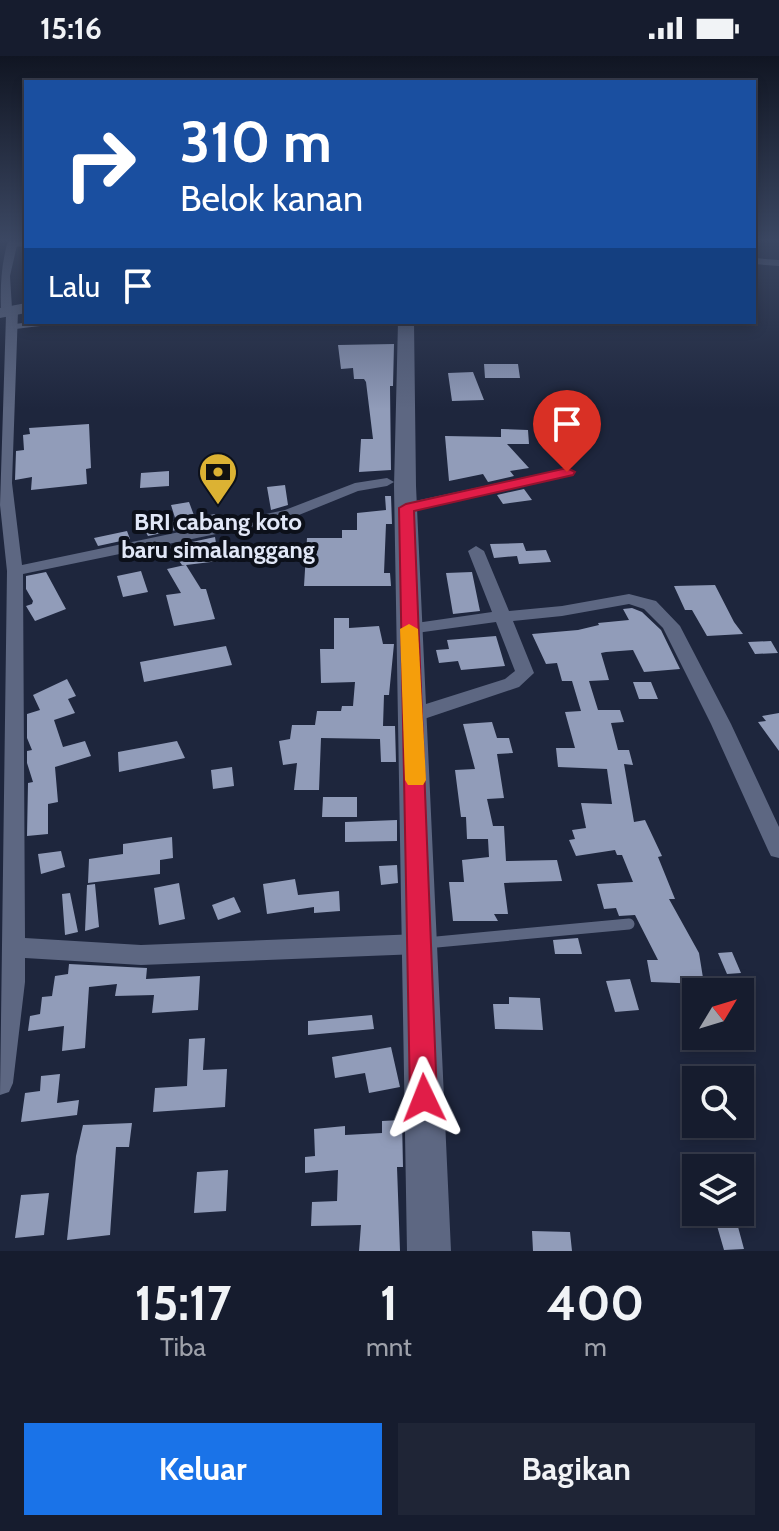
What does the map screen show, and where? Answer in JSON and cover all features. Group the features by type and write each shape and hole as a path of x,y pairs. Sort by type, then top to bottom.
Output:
{"main road":[{"path":"406,324 398,490 414,715 429,1251"}],"street":[{"path":"0,1083 13,982 14,947 15,571 3,498 4,391 11,314"},
{"path":"15,571 289,514 355,487 398,490 567,472"},
{"path":"414,715 522,677 525,667 476,551"},
{"path":"409,629 629,599 644,601 671,626 721,724 779,850"},
{"path":"14,947 141,955 419,944"}],"lane":[{"path":"419,944 629,924"}],"building":[{"path":"394,344 393,386 390,386 391,470 359,472 361,439 373,439 366,382 364,379 354,379 353,368 341,369 338,345"},
{"path":"484,364 518,364 520,378 485,378"},
{"path":"473,372 484,400 452,401 448,373"},
{"path":"89,424 91,468 86,469 87,484 31,490 32,477 15,480 16,451 24,450 23,435 30,434 29,428"},
{"path":"501,429 528,430 529,444 507,444 529,468 510,471 514,476 488,482 483,474 449,481 445,436 501,437"},
{"path":"169,471 169,486 140,488 141,473"},
{"path":"285,485 288,505 271,510 267,487"},
{"path":"524,489 532,500 503,504 497,495"},
{"path":"385,496 391,496 392,524 386,524 384,573 390,573 391,586 304,586 307,538 342,538 342,530 357,530 357,513 386,510"},
{"path":"189,502 195,518 215,514 218,521 148,536 143,527 176,521 171,505"},
{"path":"127,531 130,539 98,546 94,538"},
{"path":"215,537 219,561 186,565 201,589 206,589 215,619 174,626 166,595 181,593 167,569 185,565 169,547"},
{"path":"523,543 526,551 546,550 551,562 519,564 517,556 494,558 490,544"},
{"path":"141,571 148,592 123,597 117,576"},
{"path":"46,572 66,609 35,621 26,606 33,601 26,589 26,576"},
{"path":"472,572 480,611 453,614 446,573"},
{"path":"715,585 743,634 707,636 692,610 685,610 674,586"},
{"path":"623,609 642,612 661,630 680,669 644,672 633,650 606,652 601,653 609,680 589,681 598,710 620,710 624,722 611,723 618,750 629,750 633,765 624,764 634,822 645,820 662,856 658,857 675,899 669,899 699,953 703,978 682,978 682,983 651,982 647,960 658,960 635,915 619,916 616,908 604,909 597,884 633,882 622,855 617,855 615,850 576,856 569,840 575,839 572,830 586,828 581,803 612,804 607,769 558,767 556,748 575,748 565,712 581,711 572,681 562,681 557,663 546,664 532,634 578,630 598,623 629,620"},
{"path":"334,618 349,618 349,628 379,626 383,644 394,644 389,695 384,695 383,726 395,726 396,762 381,762 380,739 321,738 319,790 294,790 297,763 283,765 279,741 290,739 292,725 315,725 317,711 341,711 342,706 353,706 355,682 321,683 320,649 334,649"},
{"path":"496,636 505,666 461,670 458,661 439,663 436,650 449,649 447,640"},
{"path":"771,641 778,653 755,654 748,642"},
{"path":"226,646 232,665 144,682 140,662"},
{"path":"67,679 76,696 68,699 75,713 54,720 63,747 85,741 91,756 55,767 58,802 48,804 48,834 27,836 28,783 33,782 27,763 27,751 32,750 27,738 27,714 40,710 33,695"},
{"path":"633,682 651,682 658,699 639,699"},
{"path":"779,713 779,751 758,722 766,721 762,716"},
{"path":"492,722 497,738 509,738 513,753 497,754 504,798 487,799 493,826 504,826 506,861 557,860 562,881 504,883 508,914 494,914 498,921 453,921 449,882 464,882 462,860 489,857 488,839 467,839 466,817 461,817 455,770 475,769 463,724"},
{"path":"177,741 185,758 119,772 118,752"},
{"path":"232,767 234,786 213,789 211,770"},
{"path":"323,797 357,797 357,817 322,817"},
{"path":"397,820 397,841 345,842 345,822"},
{"path":"172,837 173,858 160,860 160,874 88,883 89,859 123,854 123,844"},
{"path":"61,851 65,867 41,874 38,854"},
{"path":"397,865 398,883 381,885 379,866"},
{"path":"295,879 298,895 339,891 340,911 314,913 314,907 267,914 263,884"},
{"path":"179,883 185,919 159,925 154,888"},
{"path":"95,884 99,927 85,931 87,885"},
{"path":"70,893 78,932 65,935 62,894"},
{"path":"234,897 241,912 218,920 212,905"},
{"path":"578,938 582,954 555,954 553,940"},
{"path":"732,952 741,973 727,974 718,953"},
{"path":"69,964 147,968 146,979 200,976 198,1010 152,1013 154,995 115,996 117,984 89,987 85,1048 62,1051 64,1026 28,1031 30,1016 40,1014 42,997 52,996 55,976 68,974"},
{"path":"630,979 639,1010 615,1012 606,981"},
{"path":"509,997 540,998 543,1030 495,1029 493,1004 509,1004"},
{"path":"372,1015 374,1029 308,1035 308,1021"},
{"path":"205,1038 203,1070 227,1069 225,1107 153,1112 155,1088 187,1086 189,1039"},
{"path":"391,1047 400,1087 369,1093 365,1073 335,1078 332,1057"},
{"path":"60,1074 57,1103 79,1100 77,1115 21,1122 25,1093 40,1091 41,1076"},
{"path":"402,1120 403,1167 397,1167 400,1251 359,1251 361,1225 311,1226 312,1202 337,1201 338,1170 305,1173 305,1157 315,1156 314,1129 345,1126 345,1135 382,1133 382,1121"},
{"path":"132,1123 129,1147 116,1147 110,1235 67,1240 76,1156 83,1125"},
{"path":"228,1170 226,1211 194,1213 197,1172"},
{"path":"49,1193 44,1235 15,1238 21,1195"},
{"path":"717,1226 738,1226 744,1249 724,1250"},
{"path":"532,1231 570,1232 572,1251 533,1251"}],"slow traffic":[{"path":"409,629 415,780"}],"place":[{"name":"BRI cabang koto baru simalanggang","path":"218,506"}],"route":[{"path":"424,1098 406,508 567,472"}]}
